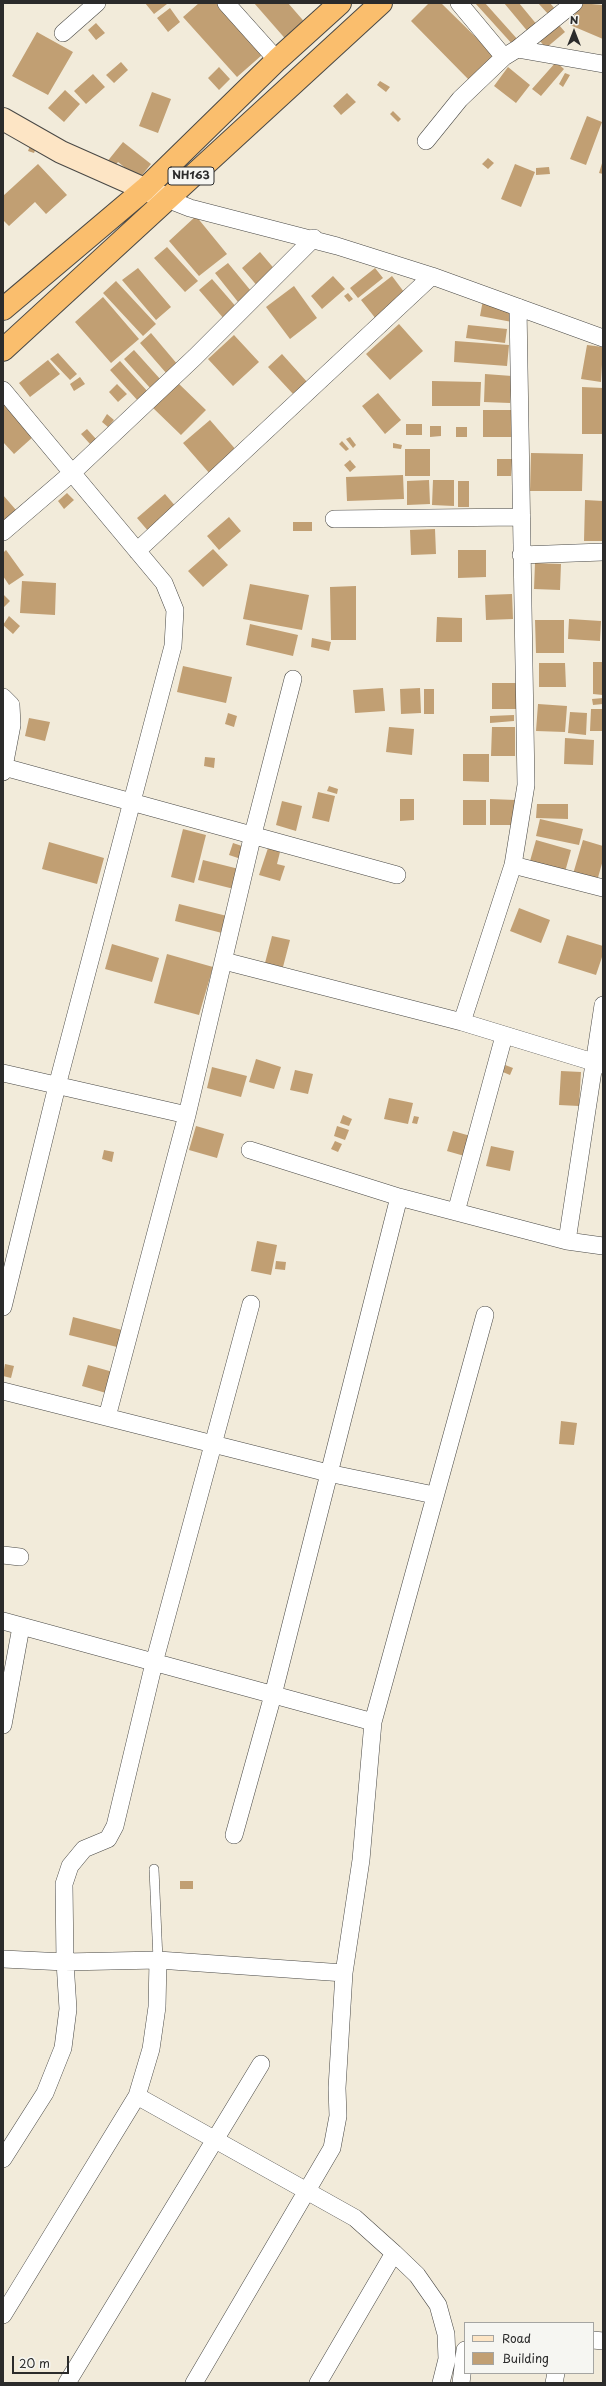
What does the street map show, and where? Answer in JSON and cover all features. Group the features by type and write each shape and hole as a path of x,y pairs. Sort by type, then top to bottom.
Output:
{"highway":[{"name":"NH163","path":"3,309 145,189 277,60 340,3"},
{"name":"NH163","path":"3,350 381,3"}],"street":[{"path":"63,33 97,3"},
{"path":"226,3 277,60"},
{"path":"459,3 511,53 603,64"},
{"path":"426,141 460,99 511,53 574,3"},
{"path":"3,119 61,152 190,208 314,238 432,276 603,338"},
{"path":"3,532 73,472 195,356 314,238"},
{"path":"137,551 432,276"},
{"path":"462,1022 513,865 526,785 518,306"},
{"path":"3,390 73,472 164,584 175,610 173,646 57,1086 3,1307"},
{"path":"334,519 522,517"},
{"path":"521,555 603,552"},
{"path":"107,1417 187,1115 253,834 293,679"},
{"path":"3,697 11,705 12,725 4,770 132,800 397,874"},
{"path":"513,865 603,888"},
{"path":"224,961 462,1022 598,1064"},
{"path":"568,1241 598,1064 603,1005"},
{"path":"456,1212 504,1036"},
{"path":"3,1073 187,1115"},
{"path":"250,1150 399,1197 568,1241 603,1246"},
{"path":"234,1835 272,1695 399,1197"},
{"path":"3,2159 46,2093 63,2048 68,2009 65,1962 64,1884 70,1866 84,1849 108,1839 115,1826 154,1663 251,1304"},
{"path":"194,2383 332,2148 338,2116 337,2088 344,1973 361,1860 373,1722 434,1495 485,1315"},
{"path":"3,1391 328,1473 434,1495"},
{"path":"3,1555 20,1557"},
{"path":"3,1621 373,1722"},
{"path":"3,1725 21,1627"},
{"path":"3,1959 65,1962 158,1960 344,1973"},
{"path":"3,2315 137,2096 151,2049 157,2007 158,1960"},
{"path":"67,2383 261,2064"},
{"path":"137,2096 355,2218 394,2253 417,2276 438,2305 446,2334 447,2359 442,2383"},
{"path":"318,2383 394,2253"},
{"path":"461,2383 464,2358"}],"lane":[{"path":"154,1869 158,1960"}],"building":[{"path":"145,3 166,3 167,4 154,14"},
{"path":"199,3 216,3 262,55 237,77 183,17"},
{"path":"254,3 288,3 308,26 289,43"},
{"path":"429,3 441,3 494,55 469,80 411,21"},
{"path":"475,3 485,3 519,41 514,46"},
{"path":"504,3 519,3 538,26 529,33"},
{"path":"538,3 550,3 556,10 549,15"},
{"path":"580,3 603,5 603,39 570,25"},
{"path":"170,8 180,22 168,32 157,18"},
{"path":"96,23 105,33 96,40 88,30"},
{"path":"559,25 565,32 546,48 540,41"},
{"path":"37,32 73,52 48,95 12,76"},
{"path":"121,62 128,70 114,83 106,75"},
{"path":"556,62 564,69 541,96 532,89"},
{"path":"219,67 230,79 219,90 208,78"},
{"path":"508,67 530,85 516,103 494,86"},
{"path":"565,73 570,75 563,87 559,84"},
{"path":"93,74 105,87 86,104 74,91"},
{"path":"380,81 390,87 386,92 377,85"},
{"path":"65,90 80,104 64,122 48,108"},
{"path":"152,92 171,99 158,133 139,126"},
{"path":"347,93 356,102 341,115 333,106"},
{"path":"393,111 401,119 398,122 390,114"},
{"path":"587,116 602,122 586,165 570,159"},
{"path":"123,142 151,164 139,179 118,162 113,168 106,163"},
{"path":"30,146 36,148 34,153 28,151"},
{"path":"488,158 494,163 488,169 482,164"},
{"path":"603,160 603,174 599,173"},
{"path":"38,164 67,195 46,214 35,202 9,226 3,220 3,196"},
{"path":"515,164 535,172 521,207 501,199"},
{"path":"549,167 550,174 536,175 536,168"},
{"path":"196,216 227,254 199,276 169,241"},
{"path":"167,247 198,281 185,292 154,258"},
{"path":"260,252 277,272 259,288 242,268"},
{"path":"228,263 251,291 238,302 215,273"},
{"path":"138,268 171,307 156,320 122,280"},
{"path":"375,268 383,278 358,298 350,288"},
{"path":"333,276 345,289 322,309 311,296"},
{"path":"392,276 407,296 376,319 361,300"},
{"path":"212,279 238,309 225,320 199,290"},
{"path":"116,281 156,324 143,336 103,293"},
{"path":"294,286 317,318 290,339 266,307"},
{"path":"348,293 353,299 349,302 344,296"},
{"path":"103,297 139,339 111,363 75,322"},
{"path":"483,300 515,307 512,322 480,316"},
{"path":"399,324 423,351 390,380 366,354"},
{"path":"468,325 507,329 505,343 466,338"},
{"path":"151,333 178,365 167,374 140,343"},
{"path":"234,335 259,362 233,386 208,359"},
{"path":"455,341 509,345 507,366 454,362"},
{"path":"587,345 603,347 601,382 581,379"},
{"path":"134,350 161,380 151,389 124,359"},
{"path":"58,353 77,374 70,380 50,359"},
{"path":"282,354 308,383 294,395 268,367"},
{"path":"48,360 60,374 30,397 19,383"},
{"path":"120,361 149,393 139,402 110,370"},
{"path":"485,374 512,376 510,403 484,402"},
{"path":"80,377 85,384 74,391 70,384"},
{"path":"432,381 481,382 480,406 432,406"},
{"path":"177,382 206,410 181,435 152,407"},
{"path":"117,384 127,394 118,402 109,392"},
{"path":"582,387 603,388 603,434 582,434"},
{"path":"378,393 401,420 385,434 362,406"},
{"path":"4,402 34,436 14,454 3,442"},
{"path":"483,410 517,410 517,437 483,437"},
{"path":"107,414 114,420 108,427 102,422"},
{"path":"210,420 237,451 210,474 183,443"},
{"path":"406,424 422,424 422,435 406,435"},
{"path":"430,426 441,426 441,436 430,437"},
{"path":"456,427 467,427 467,437 456,437"},
{"path":"87,429 96,439 90,444 81,434"},
{"path":"350,437 356,445 353,448 346,439"},
{"path":"342,441 349,449 346,451 339,444"},
{"path":"393,443 402,445 401,449 393,448"},
{"path":"405,449 430,449 430,476 405,476"},
{"path":"531,453 583,454 582,491 530,491"},
{"path":"497,459 512,459 511,476 497,476"},
{"path":"350,460 356,467 350,472 344,465"},
{"path":"403,475 404,499 347,501 346,477"},
{"path":"429,480 430,504 407,505 407,481"},
{"path":"433,480 454,480 454,506 432,505"},
{"path":"458,481 469,481 469,507 458,507"},
{"path":"67,493 74,500 64,509 58,501"},
{"path":"165,494 177,508 149,532 137,518"},
{"path":"3,495 16,510 4,521 3,519"},
{"path":"585,500 603,501 603,541 584,541"},
{"path":"229,517 241,531 219,550 207,536"},
{"path":"293,522 312,522 312,531 293,531"},
{"path":"435,529 436,554 411,555 410,530"},
{"path":"213,549 228,565 203,587 188,571"},
{"path":"6,550 24,575 9,585 3,576 3,553"},
{"path":"458,550 486,550 486,577 458,578"},
{"path":"535,563 561,564 560,590 534,589"},
{"path":"22,581 56,583 55,615 20,613"},
{"path":"250,584 309,595 302,630 243,619"},
{"path":"356,586 356,640 331,640 330,587"},
{"path":"3,594 10,601 3,608"},
{"path":"512,594 513,619 486,620 485,595"},
{"path":"9,616 20,626 13,634 3,625"},
{"path":"437,617 462,618 462,642 436,642"},
{"path":"569,619 601,621 600,641 568,639"},
{"path":"535,620 564,620 564,653 536,653"},
{"path":"250,624 298,635 293,656 246,645"},
{"path":"312,638 331,642 329,651 311,647"},
{"path":"593,662 603,662 603,695 593,694"},
{"path":"539,663 565,663 566,687 539,687"},
{"path":"183,666 232,677 226,703 177,692"},
{"path":"492,683 516,683 516,709 492,709"},
{"path":"383,688 385,711 355,713 353,690"},
{"path":"420,688 421,713 401,714 400,689"},
{"path":"424,689 434,689 434,714 424,714"},
{"path":"603,698 603,704 593,705 592,699"},
{"path":"538,704 567,706 565,732 536,731"},
{"path":"591,709 603,709 603,731 590,731"},
{"path":"570,712 587,713 586,735 568,733"},
{"path":"228,713 237,716 234,727 225,724"},
{"path":"514,715 514,721 490,723 490,716"},
{"path":"29,718 50,722 45,741 25,736"},
{"path":"389,727 414,729 412,755 386,752"},
{"path":"492,727 515,727 515,756 491,756"},
{"path":"565,738 594,740 593,765 564,764"},
{"path":"463,754 489,754 489,782 463,781"},
{"path":"205,757 215,758 214,768 204,766"},
{"path":"329,786 338,789 337,794 327,791"},
{"path":"318,792 335,796 329,822 312,818"},
{"path":"400,799 414,799 414,820 400,821"},
{"path":"490,799 515,800 514,825 490,825"},
{"path":"463,800 486,800 486,825 463,825"},
{"path":"282,801 302,806 296,831 276,825"},
{"path":"537,804 568,804 568,819 536,818"},
{"path":"540,819 583,829 579,845 536,836"},
{"path":"183,829 206,835 194,883 171,877"},
{"path":"536,840 571,850 565,872 530,861"},
{"path":"583,840 603,846 603,860 597,881 573,874"},
{"path":"49,842 104,858 97,884 42,869"},
{"path":"233,843 248,848 244,860 229,855"},
{"path":"268,848 280,852 277,864 285,866 280,881 259,875"},
{"path":"203,860 239,869 234,889 198,880"},
{"path":"179,904 227,916 222,933 175,921"},
{"path":"519,908 550,920 541,943 510,931"},
{"path":"567,935 603,946 603,954 596,975 558,963"},
{"path":"272,936 290,940 283,967 265,963"},
{"path":"112,944 159,958 152,982 105,969"},
{"path":"167,954 213,967 199,1015 154,1003"},
{"path":"256,1059 281,1067 274,1089 249,1082"},
{"path":"500,1063 513,1068 510,1075 498,1070"},
{"path":"212,1067 247,1076 241,1097 207,1088"},
{"path":"295,1070 313,1074 308,1094 290,1090"},
{"path":"561,1071 581,1072 579,1106 559,1105"},
{"path":"389,1098 413,1103 408,1124 384,1119"},
{"path":"343,1115 352,1119 349,1126 340,1123"},
{"path":"414,1116 419,1117 417,1124 412,1123"},
{"path":"196,1126 224,1134 217,1158 189,1150"},
{"path":"337,1126 349,1130 345,1140 334,1136"},
{"path":"453,1131 474,1137 468,1157 447,1151"},
{"path":"335,1141 342,1144 338,1152 331,1149"},
{"path":"491,1146 514,1151 510,1171 486,1166"},
{"path":"104,1150 114,1152 112,1162 102,1159"},
{"path":"257,1241 277,1245 271,1275 251,1271"},
{"path":"276,1261 286,1262 285,1270 275,1269"},
{"path":"73,1317 122,1330 117,1347 69,1335"},
{"path":"5,1364 14,1366 11,1378 3,1376"},
{"path":"88,1365 113,1372 106,1393 82,1386"},
{"path":"561,1421 577,1423 574,1445 559,1444"},
{"path":"180,1881 193,1881 193,1889 180,1889"}]}
